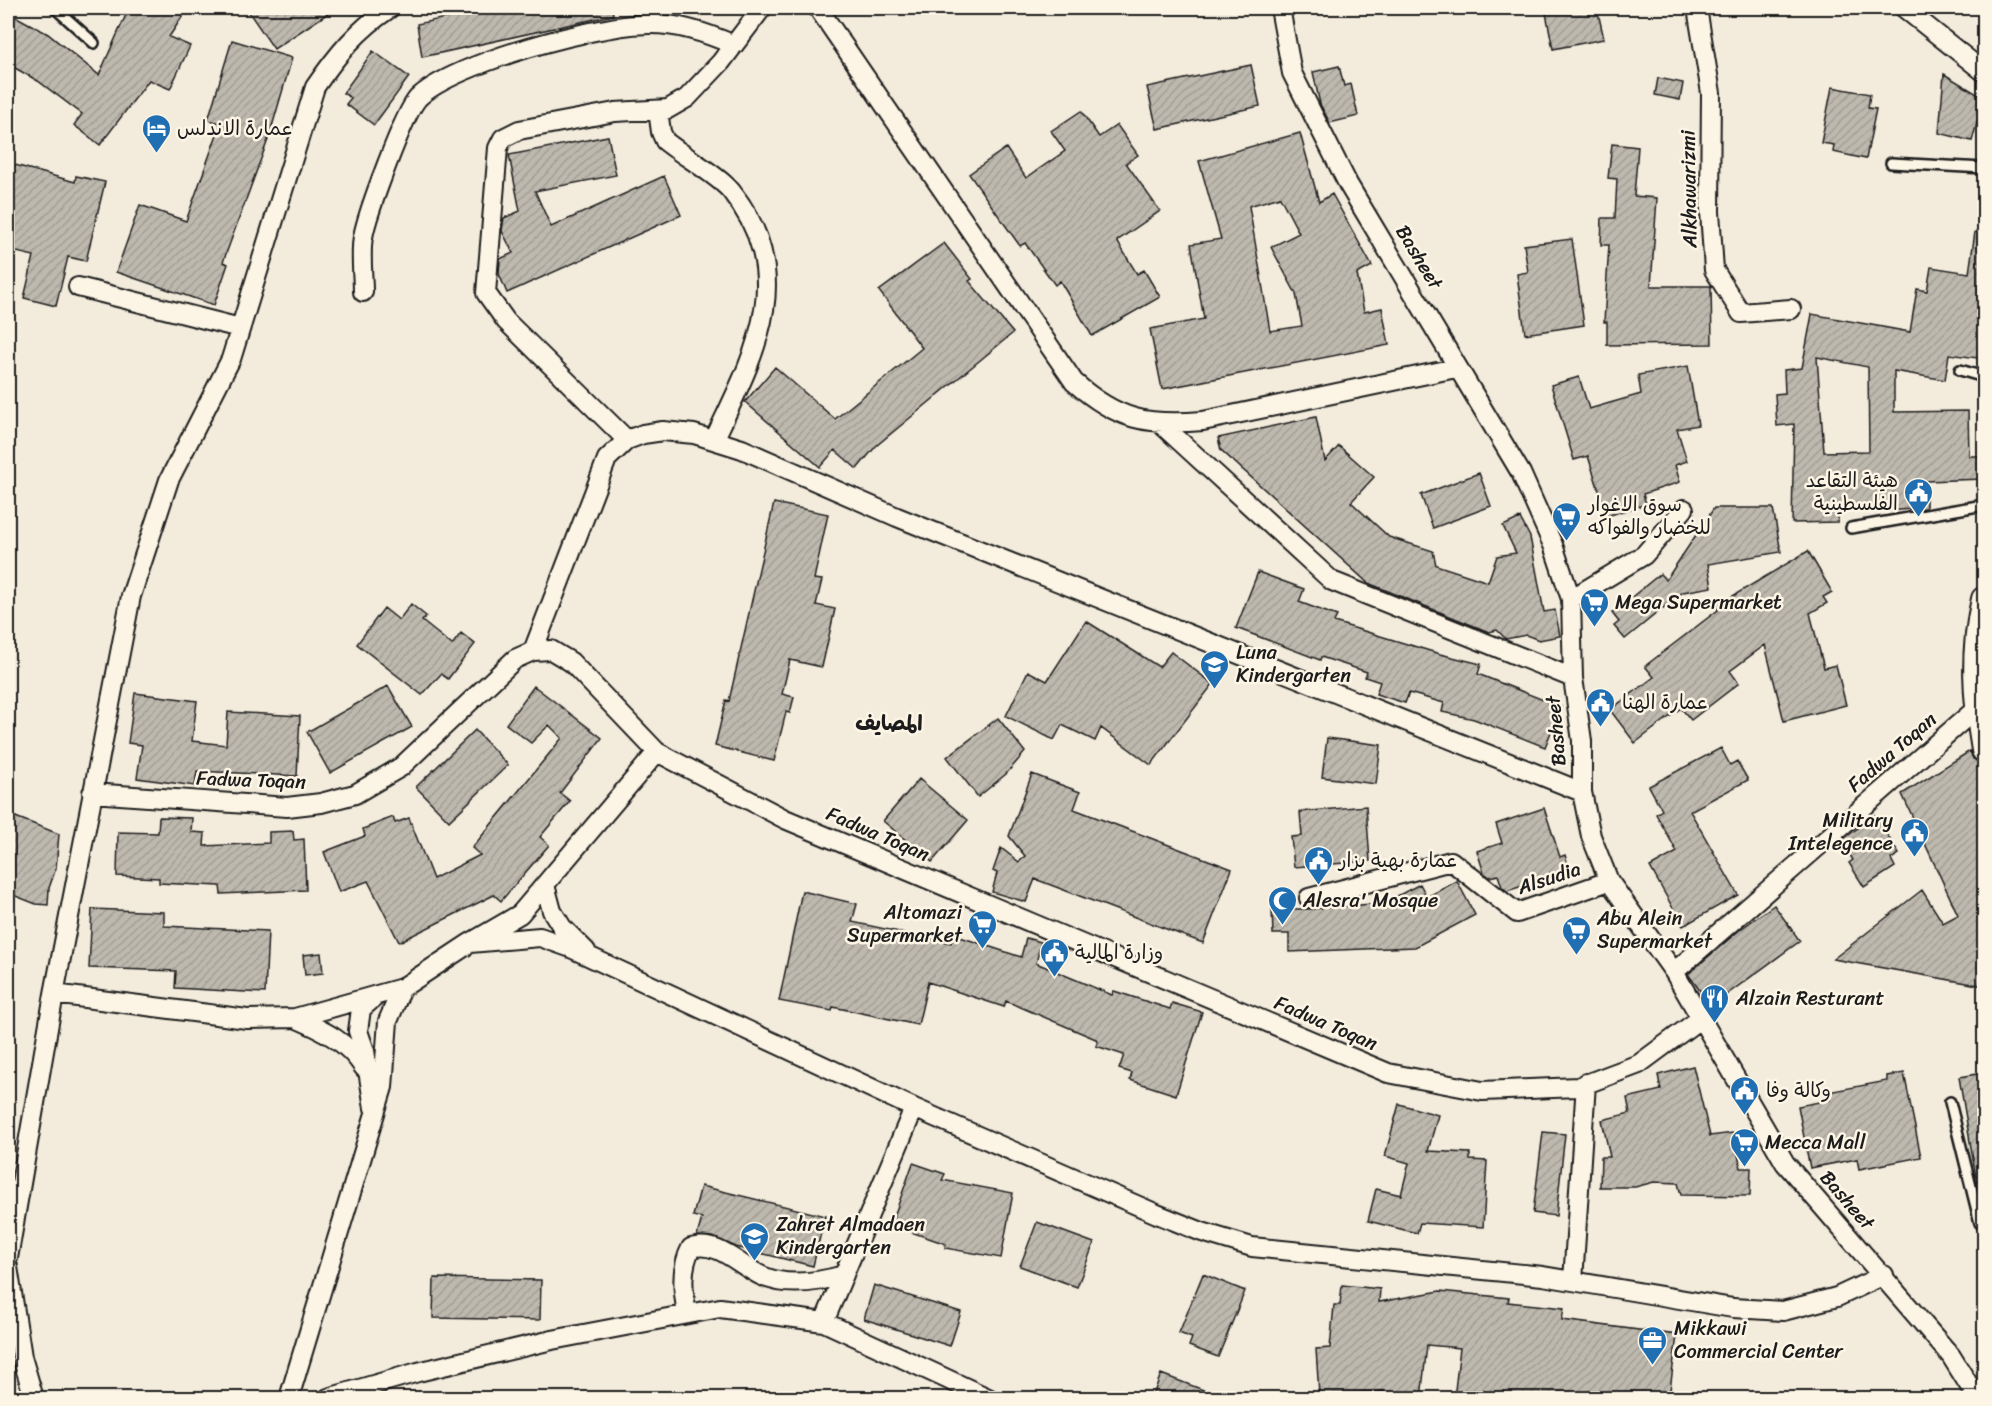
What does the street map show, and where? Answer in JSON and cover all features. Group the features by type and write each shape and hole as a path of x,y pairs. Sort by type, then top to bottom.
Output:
{"main road":[{"path":"1984,599 1976,635 1977,708 1984,750"}],"street":[{"path":"8,1258 54,994 130,596 169,480 231,358 315,87 339,52 364,25 390,8"},
{"path":"627,440 506,321 486,293 498,148 503,138 519,130 615,112 668,110 687,98 734,45 762,8"},
{"path":"818,8 1074,382 1095,401 1120,415 1160,423 1203,420 1456,368"},
{"name":"Basheet","path":"1280,8 1292,74 1348,184 1401,268 1456,368 1521,473 1553,545 1571,599 1573,678 1582,741 1582,792 1591,836 1609,881 1674,972 1785,1163 1884,1275 1951,1356 1977,1398"},
{"name":"Alkhawarizmi","path":"1696,8 1711,93 1710,212 1714,270 1741,313 1791,309"},
{"path":"1904,8 1984,72"},
{"path":"363,292 363,237 401,128 418,98 448,79 482,63 613,26 651,24 685,27 734,45"},
{"path":"658,110 661,132 666,141 730,190 754,230 767,276 764,320 746,374 714,440"},
{"path":"78,287 240,328"},
{"path":"1160,423 1332,581 1573,678"},
{"path":"533,651 607,459 627,440 643,434 663,431 694,434 742,449 897,517 1582,792"},
{"path":"1571,599 1644,555 1684,509"},
{"name":"Fadwa Toqan","path":"92,793 287,807 321,803 355,794 401,767 515,659 533,651 551,650 571,662 657,752 785,819 1388,1073 1482,1091 1578,1087 1639,1064 1701,1018"},
{"name":"Fadwa Toqan","path":"1674,972 1977,708"},
{"path":"54,994 247,1019 295,1018 402,988 470,942 520,914 657,752"},
{"name":"Alsudia","path":"1309,898 1451,861 1517,913 1609,881"},
{"path":"545,885 552,910 562,927 593,959"},
{"path":"470,942 540,937 593,959 914,1108 1157,1214 1252,1247 1573,1281 1733,1308 1784,1311 1837,1297 1884,1275"},
{"path":"289,1398 383,1087 388,1021 402,988"},
{"path":"375,1110 366,1070 365,1052 358,1030 361,1009 378,995"},
{"path":"295,1018 326,1031 353,1051 366,1070"},
{"path":"1573,1281 1586,1083"},
{"path":"824,1323 914,1108"},
{"path":"687,1314 683,1289 685,1259 691,1248 701,1245 711,1246 764,1277 818,1282 844,1275"},
{"path":"8,1267 22,1357 34,1398"},
{"path":"328,1398 418,1372 552,1340 720,1308 824,1323 988,1398"}],"lane":[{"path":"55,8 94,43"},
{"path":"1891,163 1984,168"},
{"path":"1960,370 1984,377"},
{"path":"1851,528 1984,506"},
{"path":"1950,1102 1980,1223 1984,1222"}],"building":[{"path":"129,8 188,8 169,37 190,46 170,89 149,80 100,145 74,125 82,114 38,81 8,64 8,30 15,16 48,34 99,75"},
{"path":"246,8 336,8 274,49"},
{"path":"492,8 612,8 613,15 422,57 417,24"},
{"path":"1545,8 1597,8 1604,39 1553,49"},
{"path":"232,40 292,58 269,137 223,262 228,264 214,305 116,272 140,205 186,221 221,123 208,120"},
{"path":"373,51 409,77 374,125 346,104 351,98 343,93"},
{"path":"1251,65 1260,106 1157,129 1147,87"},
{"path":"1339,66 1344,86 1351,84 1358,116 1330,123 1320,104 1313,72"},
{"path":"1944,74 1984,98 1972,141 1939,133"},
{"path":"1658,78 1683,83 1680,100 1655,95"},
{"path":"1832,87 1870,94 1868,108 1876,109 1866,159 1833,152 1834,145 1821,143"},
{"path":"1081,111 1099,137 1117,125 1138,155 1126,163 1160,211 1117,241 1137,274 1144,270 1160,297 1092,336 1060,281 1055,285 1025,243 1020,246 969,174 1006,148 1026,178 1065,151 1051,131"},
{"path":"1300,133 1319,202 1332,194 1372,266 1357,274 1364,312 1382,308 1389,345 1162,389 1150,329 1204,319 1191,244 1221,239 1199,161","holes":["1280,197 1299,233 1271,247 1296,294 1302,326 1270,331 1249,206"]},
{"path":"608,136 616,175 535,191 551,227 664,176 681,215 507,293 499,274 500,259 513,253 502,231 504,218 520,211 509,155"},
{"path":"1612,144 1638,147 1634,196 1657,198 1651,286 1711,286 1712,344 1607,345 1607,322 1604,322 1609,245 1601,245 1602,218 1615,218 1617,179 1608,178"},
{"path":"8,163 75,182 76,176 105,182 86,261 68,257 56,306 24,298 34,256 8,250"},
{"path":"1975,232 1984,232 1984,359 1949,354 1945,380 1894,371 1894,412 1968,411 1969,456 1984,456 1984,479 1926,481 1926,508 1871,512 1870,508 1838,508 1838,522 1792,523 1794,424 1777,426 1775,394 1785,393 1784,370 1802,368 1812,314 1910,332 1917,289 1927,291 1931,267 1969,273","holes":["1817,357 1868,367 1869,451 1824,452"]},
{"path":"1572,239 1584,325 1525,334 1517,274 1528,272 1524,245"},
{"path":"944,243 972,279 969,281 1013,333 876,446 857,469 835,450 820,467 745,402 775,367 835,419 922,348 879,291"},
{"path":"1688,366 1698,425 1677,429 1687,461 1675,465 1680,482 1643,494 1646,504 1607,516 1588,456 1574,460 1551,385 1579,377 1589,409 1641,394 1638,375"},
{"path":"1316,417 1325,461 1339,446 1374,477 1351,502 1389,537 1433,551 1436,565 1488,582 1497,556 1516,553 1503,526 1520,518 1530,537 1544,612 1555,610 1560,636 1539,640 1526,635 1506,639 1497,630 1489,632 1368,583 1221,450 1218,438"},
{"path":"1479,473 1491,506 1433,528 1421,495"},
{"path":"774,503 828,514 814,579 822,580 816,605 835,609 822,667 790,660 782,694 794,697 790,713 786,712 774,761 715,746 726,700 729,701"},
{"path":"1714,508 1773,508 1781,552 1708,564 1712,587 1683,592 1625,639 1614,626 1619,622 1612,613 1660,574 1666,580"},
{"path":"1808,551 1832,592 1823,597 1827,603 1810,613 1824,668 1836,665 1846,705 1784,721 1765,645 1730,671 1739,683 1691,720 1681,708 1635,743 1610,710 1654,677 1645,666 1718,610 1716,606"},
{"path":"1258,572 1304,589 1299,602 1337,616 1334,622 1481,664 1478,674 1561,707 1545,747 1474,719 1442,712 1444,703 1409,693 1405,703 1376,694 1380,682 1365,677 1367,672 1321,657 1320,660 1236,628"},
{"path":"411,604 426,616 422,621 452,645 461,633 475,644 448,679 441,674 422,695 357,644 384,608 399,620"},
{"path":"1086,621 1159,667 1171,652 1213,684 1151,765 1101,728 1095,741 1062,725 1054,740 1006,716 1028,671 1047,681"},
{"path":"388,686 412,727 330,773 307,732"},
{"path":"534,686 602,738 560,793 570,801 540,837 549,845 501,901 494,895 399,942 368,881 339,892 324,852 365,836 363,829 393,817 395,823 409,818 433,879 480,855 472,848 562,738 549,725 531,743 506,724"},
{"path":"135,693 197,701 192,741 226,745 228,712 300,716 297,776 197,771 195,786 137,778 142,745 128,743"},
{"path":"998,718 1025,752 1006,774 978,797 947,757"},
{"path":"475,730 508,765 449,821 416,787"},
{"path":"1327,738 1381,745 1376,784 1322,777"},
{"path":"1721,748 1730,765 1737,761 1748,780 1690,811 1738,895 1683,926 1650,867 1677,852 1656,814 1662,810 1649,786"},
{"path":"1970,751 1973,759 1984,764 1984,986 1833,959 1922,890 1943,923 1958,915 1902,794"},
{"path":"1032,774 1080,792 1074,809 1232,869 1203,943 1035,879 1026,902 992,892 997,873 993,871 1001,848 1019,862 1025,856 1009,836"},
{"path":"919,779 968,820 932,862 883,821"},
{"path":"1366,806 1370,861 1294,867 1291,837 1302,836 1300,812"},
{"path":"1544,808 1560,857 1565,855 1570,871 1507,891 1502,887 1498,875 1490,877 1484,873 1477,851 1502,843 1496,824"},
{"path":"8,814 59,834 56,868 49,888 48,905 36,904 8,893"},
{"path":"1875,815 1899,854 1891,859 1895,867 1864,887 1849,863 1853,860 1841,841"},
{"path":"159,817 192,818 191,832 205,833 204,846 269,843 269,832 293,831 294,840 304,839 306,890 221,894 220,886 159,883 159,878 117,876 118,832 158,833"},
{"path":"1457,881 1475,915 1415,947 1289,952 1289,934 1273,934 1272,909 1311,909 1384,903 1420,884 1427,897"},
{"path":"802,891 857,904 852,922 951,943 954,935 1021,957 1026,938 1041,942 1036,963 1112,995 1114,991 1170,1009 1172,1003 1202,1012 1176,1095 1130,1080 1132,1073 1119,1069 1124,1055 1096,1046 1098,1040 1006,1001 1004,1007 928,982 918,1025 833,1007 832,1011 779,1001"},
{"path":"1774,905 1800,941 1711,1006 1688,974 1742,928"},
{"path":"92,909 164,912 164,926 268,931 265,993 175,988 176,971 89,968"},
{"path":"321,953 323,973 305,975 303,955"},
{"path":"1693,1066 1710,1136 1733,1133 1741,1168 1751,1168 1750,1196 1681,1195 1678,1183 1654,1182 1635,1187 1600,1187 1601,1157 1610,1157 1602,1120 1630,1113 1627,1098 1661,1090 1658,1075"},
{"path":"1904,1073 1921,1157 1859,1169 1857,1159 1810,1168 1798,1106 1830,1100 1828,1092 1887,1081 1887,1076"},
{"path":"1984,1073 1984,1176 1976,1177 1959,1077"},
{"path":"1399,1104 1438,1115 1428,1151 1470,1153 1470,1160 1487,1161 1483,1227 1420,1223 1417,1233 1368,1221 1376,1189 1401,1195 1409,1163 1385,1156"},
{"path":"1543,1132 1565,1134 1556,1216 1533,1213"},
{"path":"913,1163 945,1174 942,1180 1013,1193 1001,1258 945,1248 946,1244 891,1225"},
{"path":"701,1186 825,1216 813,1266 736,1247 713,1237 697,1236 702,1218 693,1216"},
{"path":"1037,1222 1094,1243 1077,1287 1020,1266"},
{"path":"1203,1274 1245,1291 1218,1357 1189,1346 1192,1338 1179,1333"},
{"path":"434,1278 541,1280 540,1320 433,1318"},
{"path":"874,1285 961,1312 950,1346 864,1319"},
{"path":"1342,1285 1380,1289 1379,1302 1440,1291 1509,1298 1508,1302 1564,1308 1562,1320 1677,1335 1669,1398 1454,1398 1460,1348 1427,1345 1421,1398 1383,1398 1384,1391 1319,1395 1316,1349 1330,1348 1334,1305 1340,1305"},
{"path":"1161,1374 1222,1397 1222,1398 1152,1398"}],"place":[{"name":"عمارة الاندلس","path":"156,154"},
{"name":"هيئة التقاعد الفلسطينية","path":"1919,518"},
{"name":"سوق الاغوار للخضار والفواكه","path":"1567,542"},
{"name":"Mega Supermarket","path":"1594,628"},
{"name":"Luna Kindergarten","path":"1215,690"},
{"name":"عمارة الهنا","path":"1601,728"},
{"name":"Military Intelegence","path":"1914,858"},
{"name":"عمارة بهية بزار","path":"1318,886"},
{"name":"Alesra' Mosque","path":"1282,926"},
{"name":"Altomazi Supermarket","path":"983,950"},
{"name":"Abu Alein Supermarket","path":"1576,956"},
{"name":"وزارة المالية","path":"1054,978"},
{"name":"Alzain Resturant","path":"1715,1024"},
{"name":"وكالة وفا","path":"1745,1116"},
{"name":"Mecca Mall","path":"1744,1168"},
{"name":"Zahret Almadaen Kindergarten","path":"755,1262"},
{"name":"Mikkawi Commercial Center","path":"1653,1366"}],"district":[{"name":"المصايف","path":"889,723"}]}
